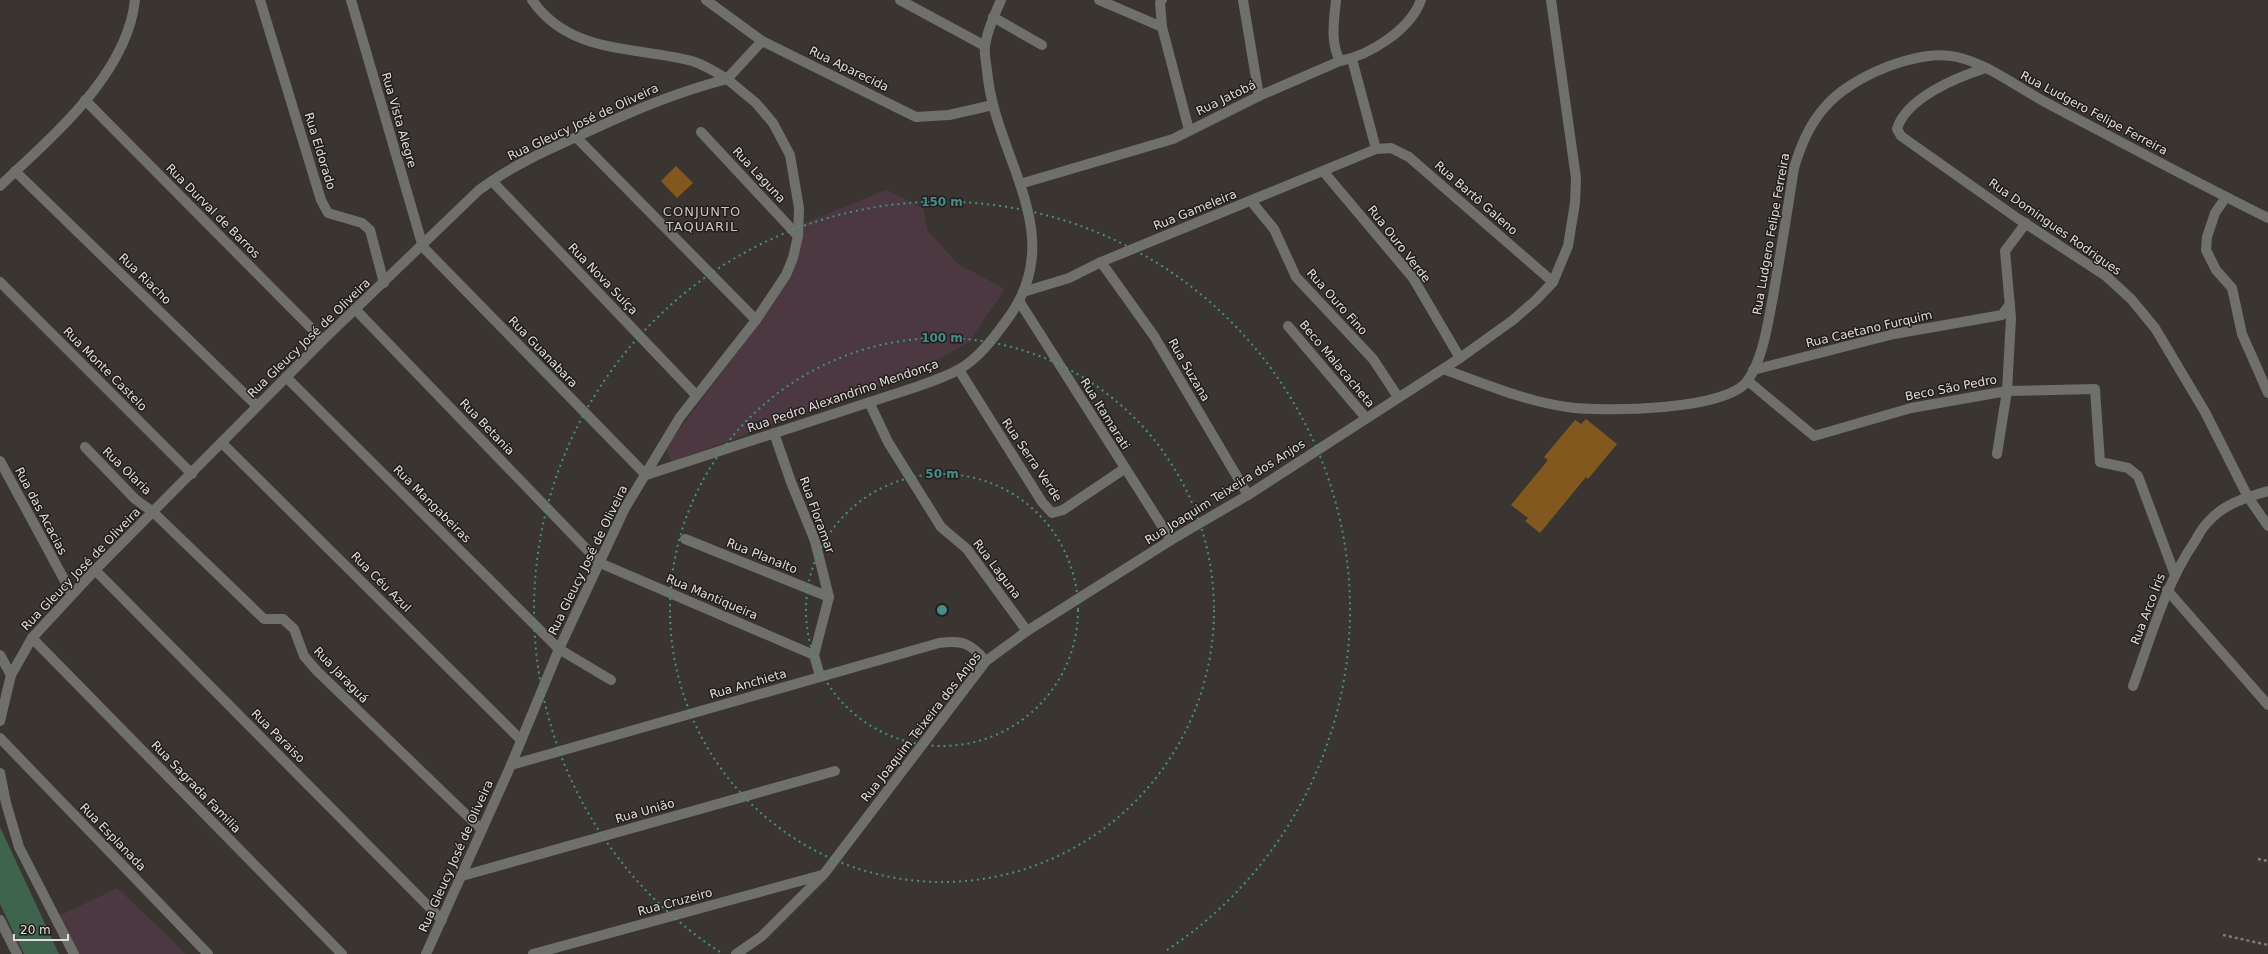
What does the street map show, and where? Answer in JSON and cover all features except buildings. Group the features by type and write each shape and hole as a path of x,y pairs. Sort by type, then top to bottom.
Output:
{"street":[{"path":"0,186 85,100 114,63 127,38 136,0"},
{"name":"Rua Eldorado","path":"260,0 321,200 328,213 362,223 370,230 384,283"},
{"name":"Rua Vista Alegre","path":"351,0 422,247"},
{"name":"Rua Gleucy José de Oliveira","path":"426,954 511,765 559,649 629,501 680,417 756,320 786,275 793,258 798,236 798,190 790,155 773,123 756,103 712,69 693,62 660,55 618,50 582,40 556,25 538,9 532,0"},
{"name":"Rua Aparecida","path":"706,0 762,41 916,117 949,115 992,105"},
{"path":"900,0 985,46"},
{"name":"Rua Pedro Alexandrino Mendonça","path":"646,475 916,388 959,370 986,348 1021,296 1033,254 1034,237 1030,216 1020,184 992,105 988,84 985,46 993,17 1001,0"},
{"path":"1099,0 1162,27"},
{"path":"1162,0 1160,3 1162,27 1189,130"},
{"path":"1243,0 1259,96"},
{"path":"1336,0 1333,31 1335,52 1340,62"},
{"name":"Rua Jatobá","path":"1020,184 1173,138 1259,96 1340,62 1352,59 1395,34 1418,8 1421,0"},
{"name":"Rua Joaquim Teixeira dos Anjos","path":"736,954 762,936 824,874 986,661 1028,631 1171,540 1248,495 1460,358 1513,320 1553,282 1568,246 1575,203 1576,178 1551,0"},
{"path":"993,17 1042,45"},
{"path":"727,80 762,41"},
{"name":"Rua Ludgero Felipe Ferreira","path":"1748,381 1765,335 1794,168 1802,143 1825,107 1836,95 1853,84 1894,64 1921,57 1955,56 1986,68 2017,87 2268,218"},
{"path":"1352,59 1376,150"},
{"name":"Rua Domingues Rodrigues","path":"1986,68 1966,74 1916,102 1900,118 1897,129 1901,136 2026,223 2106,276 2130,299 2154,328 2206,412 2248,497 2268,526"},
{"name":"Rua Gleucy José de Oliveira","path":"0,721 11,675 32,638 95,570 192,474 257,406 323,340 422,247 479,190 540,153 656,101 686,90 727,80"},
{"name":"Rua Durval de Barros","path":"85,100 323,340"},
{"name":"Rua Laguna","path":"700,132 798,236"},
{"path":"576,137 756,320"},
{"name":"Rua Bartô Galeno","path":"1376,150 1391,148 1409,157 1553,282"},
{"name":"Rua Gameleira","path":"1021,296 1069,278 1101,262 1376,150"},
{"name":"Rua Riacho","path":"15,171 257,406"},
{"name":"Rua Ouro Verde","path":"1323,171 1413,278 1460,358"},
{"name":"Rua Nova Suíça","path":"492,181 696,395"},
{"path":"2226,197 2215,213 2207,237 2206,250 2216,270 2232,288 2242,334 2268,393"},
{"name":"Rua Ouro Fino","path":"1251,200 1274,229 1296,277 1373,359 1398,397"},
{"name":"Beco São Pedro","path":"1748,381 1814,436 1911,408 2007,391 2011,318 2005,251 2026,223"},
{"name":"Rua Guanabara","path":"422,247 646,475"},
{"name":"Rua Suzana","path":"1101,262 1154,336 1248,495"},
{"name":"Rua Monte Castelo","path":"0,282 192,474"},
{"name":"Rua Itamarati","path":"1021,296 1124,469 1171,540"},
{"name":"Rua Caetano Furquim","path":"1753,370 1894,334 2002,315 2010,304"},
{"name":"Rua Betania","path":"355,309 600,563"},
{"name":"Beco Malacacheta","path":"1288,326 1366,418"},
{"path":"1443,369 1525,397 1567,407 1604,409 1694,403 1717,399 1736,390 1748,381"},
{"name":"Rua Serra Verde","path":"959,370 1042,502 1052,512 1063,510 1124,469"},
{"name":"Rua Mangabeiras","path":"286,377 559,649 611,680"},
{"path":"1997,454 2007,391 2095,389 2100,462 2128,468 2138,476 2175,575"},
{"name":"Rua Laguna","path":"869,402 888,442 941,527 967,549 1028,631"},
{"name":"Rua Floramar","path":"774,433 791,482 815,541 829,597 814,655"},
{"name":"Rua Céu Azul","path":"222,443 521,740"},
{"name":"Rua Olaria","path":"85,447 135,499 153,512"},
{"name":"Rua das Acacias","path":"0,461 72,594"},
{"name":"Rua Arco Íris","path":"2133,686 2167,590 2186,554 2209,520 2229,505 2268,491"},
{"name":"Rua Jaraguá","path":"153,512 264,619 283,619 294,629 304,656 316,671 481,829"},
{"name":"Rua Planalto","path":"685,539 829,597"},
{"name":"Rua Mantiqueira","path":"600,563 814,655"},
{"name":"Rua Paraiso","path":"95,570 442,920"},
{"path":"2167,590 2268,705"},
{"name":"Rua Sagrada Familia","path":"32,638 342,954"},
{"name":"Rua Anchieta","path":"511,765 939,643 952,641 974,647 986,661"},
{"path":"0,655 11,675"},
{"path":"814,655 820,676"},
{"name":"Rua Esplanada","path":"0,738 208,954"},
{"name":"Rua União","path":"462,876 835,771"},
{"path":"0,773 6,803 20,847 74,954"},
{"name":"Rua Cruzeiro","path":"533,954 824,874"},
{"path":"0,920 17,954"}],"path":[{"path":"2258,859 2268,861"},
{"path":"2223,935 2268,945"}],"shaded area":[{"path":"886,190 923,208 928,231 958,264 1005,289 969,342 920,370 671,462 666,447 764,316 796,265 802,224"},
{"path":"117,888 185,954 78,954 59,916"}],"green space":[{"path":"0,827 59,954 24,954 0,904"}],"district":[{"name":"CONJUNTO TAQUARIL","path":"702,218"}]}
